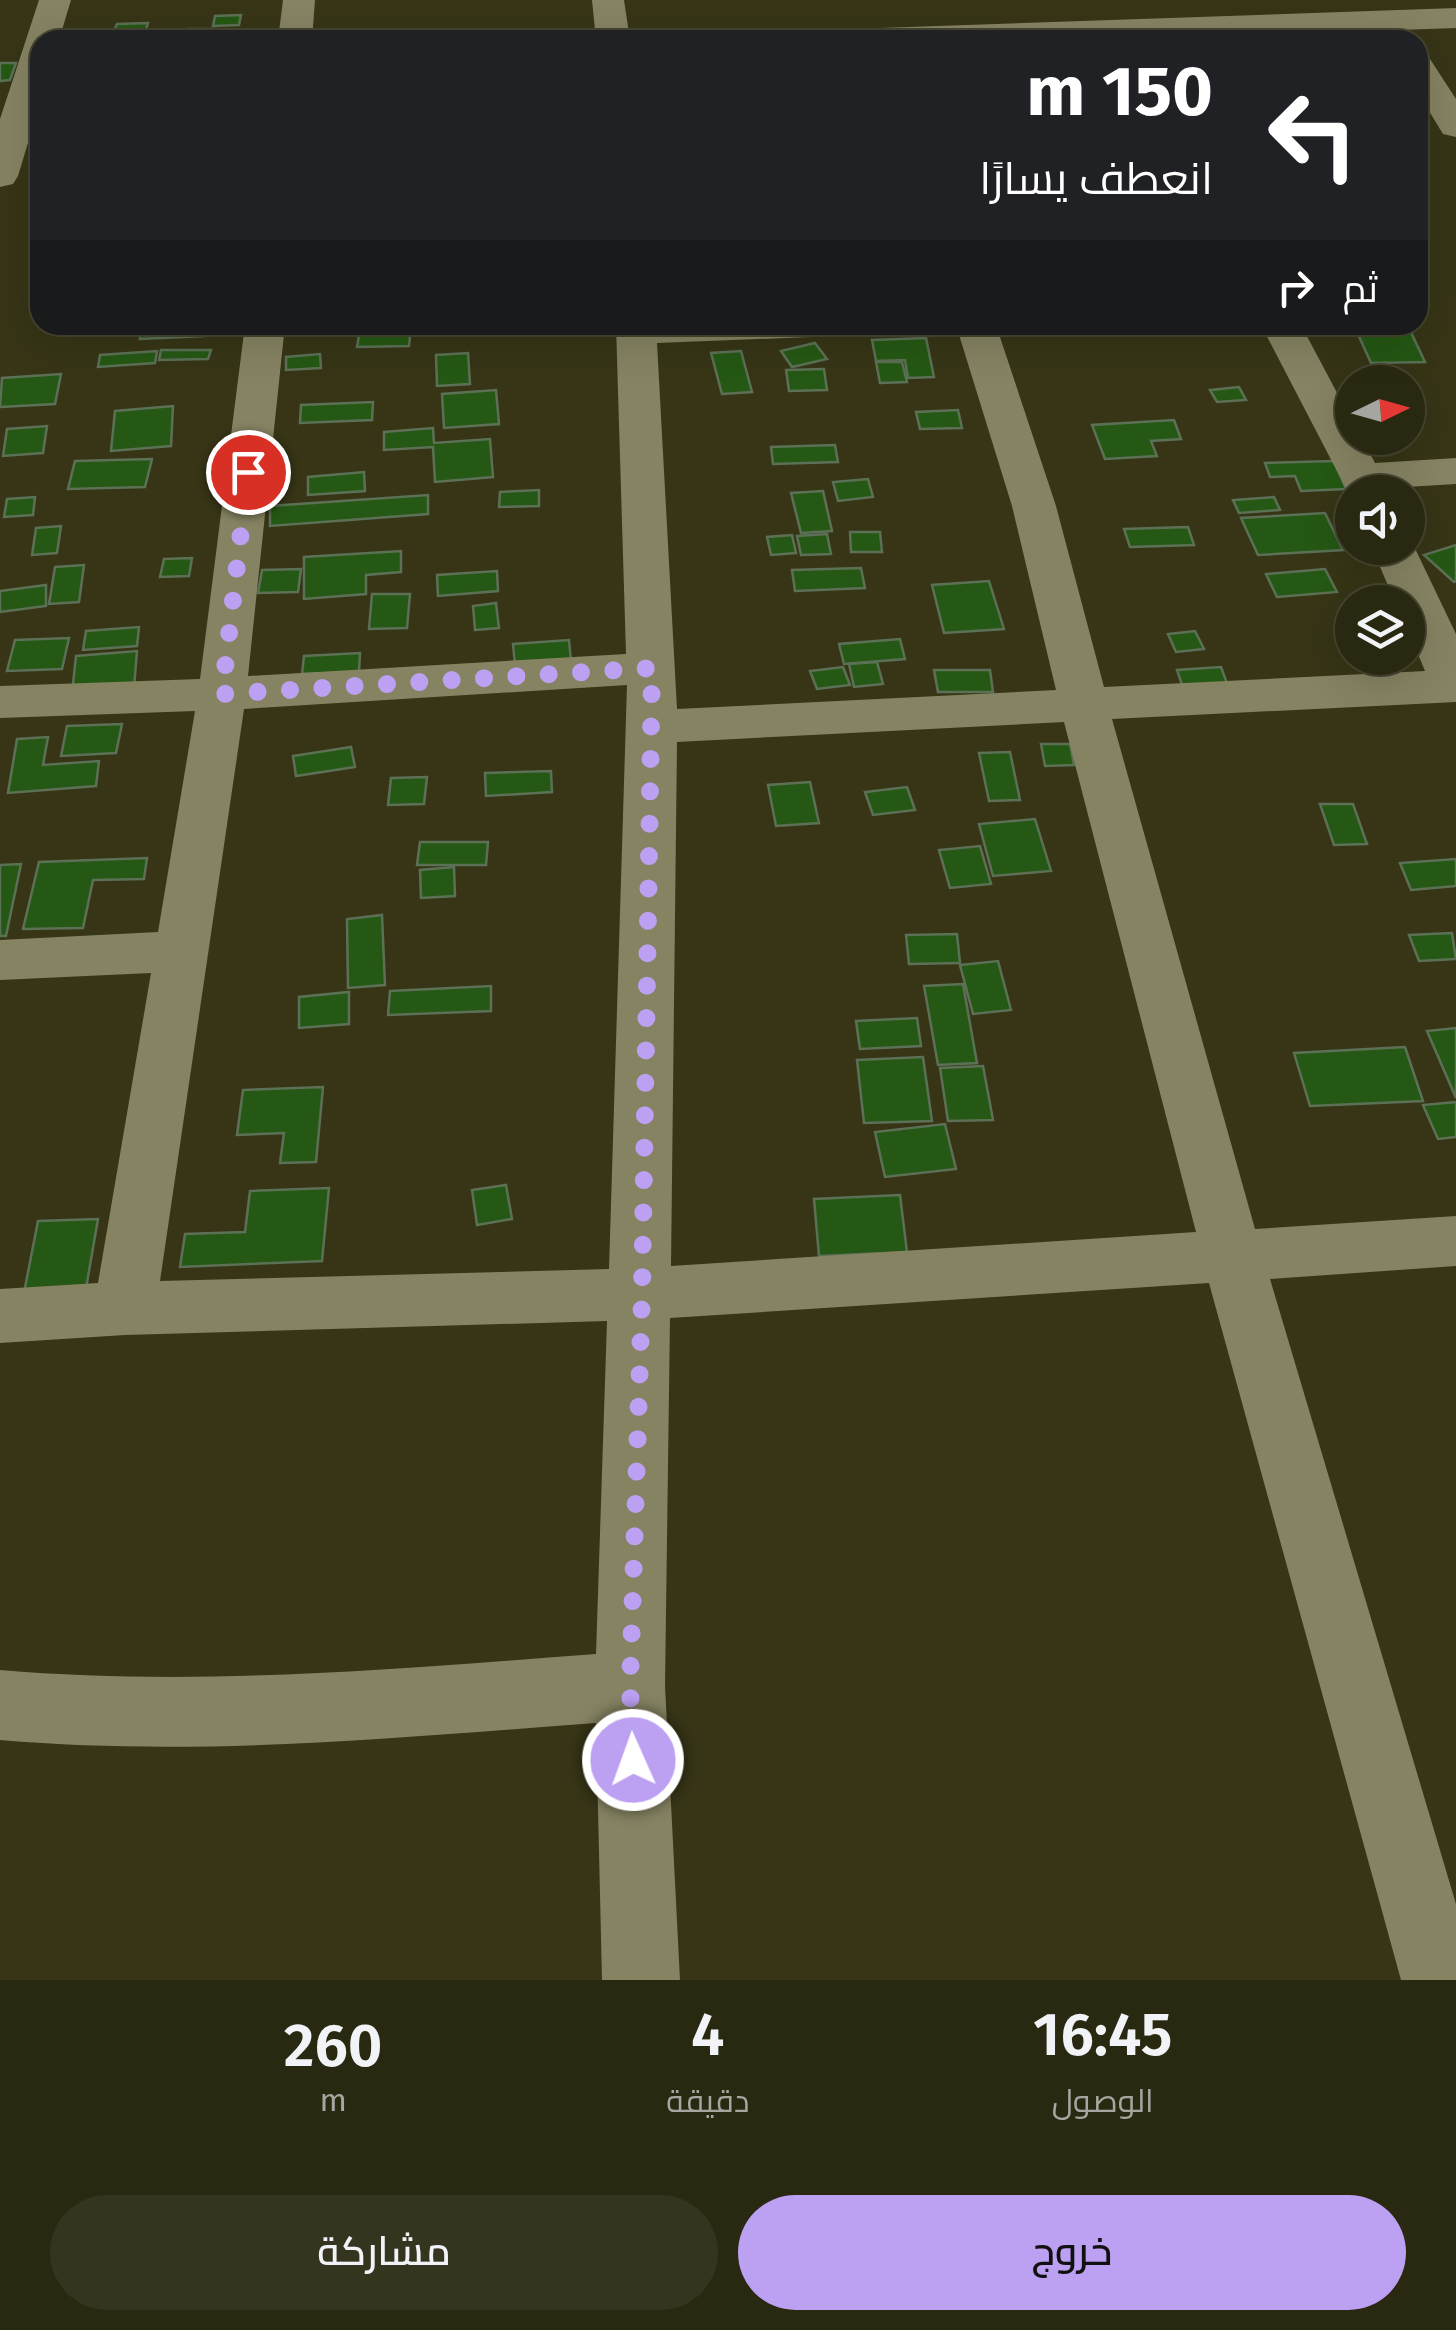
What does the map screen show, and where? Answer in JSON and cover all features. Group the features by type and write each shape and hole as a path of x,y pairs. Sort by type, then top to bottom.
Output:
{"street":[{"path":"45,30 55,0"},
{"path":"296,30 299,0"},
{"path":"608,0 612,30"},
{"path":"1171,30 1268,12 1394,30 1456,18"},
{"path":"1428,82 1456,126"},
{"path":"9,186 30,93"},
{"path":"125,1308 222,694 264,335"},
{"path":"636,335 653,727 630,1686 641,1980"},
{"path":"979,335 1034,506 1233,1258 1440,1980"},
{"path":"1286,335 1361,475"},
{"path":"1425,476 1456,471"},
{"path":"653,727 1456,685 1402,565"},
{"path":"0,702 222,694 652,668"},
{"path":"0,960 179,951"},
{"path":"0,1316 125,1308 642,1294 1456,1241"},
{"path":"0,1704 86,1714 186,1715 630,1686"}],"building":[{"path":"241,15 239,25 213,26 215,16"},
{"path":"148,23 146,30 114,30 117,24"},
{"path":"0,63 16,63 10,80 0,81"},
{"path":"141,335 205,335 205,336 140,339"},
{"path":"359,335 410,335 409,346 357,347"},
{"path":"1358,335 1412,335 1425,362 1371,363"},
{"path":"926,338 934,377 908,378 905,360 876,361 872,340"},
{"path":"815,343 827,359 792,367 781,351"},
{"path":"161,350 211,350 208,359 159,360"},
{"path":"157,351 155,363 98,367 100,355"},
{"path":"741,351 752,392 722,394 711,353"},
{"path":"468,353 470,384 437,386 436,355"},
{"path":"320,354 321,368 286,370 286,357"},
{"path":"876,362 902,362 907,382 880,383"},
{"path":"824,369 827,390 789,391 786,370"},
{"path":"61,374 55,404 0,407 2,378"},
{"path":"1239,387 1246,400 1217,402 1210,390"},
{"path":"496,390 499,424 444,428 442,394"},
{"path":"373,402 372,420 300,423 301,405"},
{"path":"173,406 171,446 111,451 115,411"},
{"path":"958,410 962,428 920,429 916,412"},
{"path":"1174,420 1181,439 1151,441 1157,456 1105,459 1092,425"},
{"path":"47,426 43,453 3,456 7,429"},
{"path":"433,428 434,443 490,439 493,477 435,482 433,447 384,450 384,432"},
{"path":"835,445 838,462 773,464 771,447"},
{"path":"152,459 145,487 68,489 75,461"},
{"path":"1334,461 1340,475 1335,475 1335,489 1301,491 1295,476 1270,477 1265,463"},
{"path":"364,472 365,491 308,495 308,477"},
{"path":"868,479 873,497 838,501 833,482"},
{"path":"539,490 539,506 499,507 500,492"},
{"path":"823,491 832,531 801,533 791,493"},
{"path":"428,495 428,514 270,526 270,506"},
{"path":"35,497 33,515 4,517 7,499"},
{"path":"1274,497 1280,510 1239,513 1233,500"},
{"path":"1325,513 1335,534 1335,550 1258,555 1241,518"},
{"path":"61,526 57,553 32,555 36,528"},
{"path":"1188,527 1194,545 1130,547 1124,529"},
{"path":"850,532 880,532 882,552 851,552"},
{"path":"827,534 831,554 801,555 797,536"},
{"path":"792,535 796,553 771,555 767,537"},
{"path":"1456,545 1456,581 1454,582 1425,555"},
{"path":"401,551 401,572 366,575 366,594 304,599 304,557"},
{"path":"192,558 189,576 160,577 164,559"},
{"path":"84,565 79,602 49,604 55,567"},
{"path":"861,568 865,588 795,591 792,570"},
{"path":"301,569 298,592 258,593 262,570"},
{"path":"1325,569 1335,592 1277,597 1266,574"},
{"path":"497,571 498,591 438,596 437,575"},
{"path":"989,581 1004,629 944,633 932,585"},
{"path":"46,585 46,606 0,612 0,591"},
{"path":"372,594 410,594 407,628 369,629"},
{"path":"496,603 499,628 475,630 473,606"},
{"path":"139,627 137,646 83,650 86,631"},
{"path":"1195,631 1204,649 1176,652 1168,634"},
{"path":"69,638 62,669 7,671 15,640"},
{"path":"900,639 905,659 844,664 839,644"},
{"path":"569,640 572,672 516,676 513,644"},
{"path":"137,651 134,688 72,693 76,656"},
{"path":"360,653 359,672 302,674 304,656"},
{"path":"877,662 883,684 854,687 849,664"},
{"path":"843,667 850,685 817,689 810,671"},
{"path":"1221,667 1228,686 1183,688 1177,670"},
{"path":"934,670 990,670 993,692 938,692"},
{"path":"122,724 116,753 61,756 67,726"},
{"path":"48,737 43,765 99,761 96,786 8,793 17,739"},
{"path":"1041,744 1070,744 1074,765 1045,766"},
{"path":"351,747 355,767 296,776 293,756"},
{"path":"1010,752 1020,800 989,801 979,753"},
{"path":"551,771 552,792 486,796 485,773"},
{"path":"427,777 424,804 388,805 391,778"},
{"path":"810,782 819,823 776,826 768,785"},
{"path":"907,787 915,810 873,815 865,792"},
{"path":"1320,804 1353,804 1367,844 1334,845"},
{"path":"1035,819 1051,871 993,876 979,824"},
{"path":"420,842 488,842 486,865 417,865"},
{"path":"980,846 991,884 950,888 939,850"},
{"path":"147,858 144,879 93,880 83,928 23,929 39,862"},
{"path":"1456,859 1456,886 1411,890 1400,863"},
{"path":"21,864 6,936 0,936 0,865"},
{"path":"454,867 455,896 421,898 420,870"},
{"path":"382,915 385,985 348,988 347,919"},
{"path":"1452,933 1456,959 1419,961 1409,935"},
{"path":"957,934 960,963 909,964 906,935"},
{"path":"998,961 1011,1010 973,1014 960,965"},
{"path":"963,984 977,1063 938,1065 924,986"},
{"path":"491,986 491,1011 388,1015 390,991"},
{"path":"349,992 349,1024 299,1028 299,997"},
{"path":"917,1018 921,1046 860,1049 856,1021"},
{"path":"1456,1028 1456,1098 1427,1031"},
{"path":"1405,1047 1423,1101 1310,1106 1294,1053"},
{"path":"923,1057 932,1121 864,1123 857,1060"},
{"path":"983,1066 993,1120 948,1121 940,1068"},
{"path":"323,1087 316,1162 280,1163 284,1133 237,1135 243,1090"},
{"path":"1456,1102 1456,1137 1438,1139 1423,1105"},
{"path":"945,1124 956,1169 885,1177 875,1132"},
{"path":"506,1185 512,1219 477,1225 472,1190"},
{"path":"329,1188 322,1261 180,1267 185,1234 245,1232 250,1191"},
{"path":"900,1195 907,1252 819,1256 814,1199"},
{"path":"98,1219 84,1300 22,1303 38,1221"}],"route":[{"path":"248,472 222,694 652,668 642,1294 630,1686 633,1760"}]}
